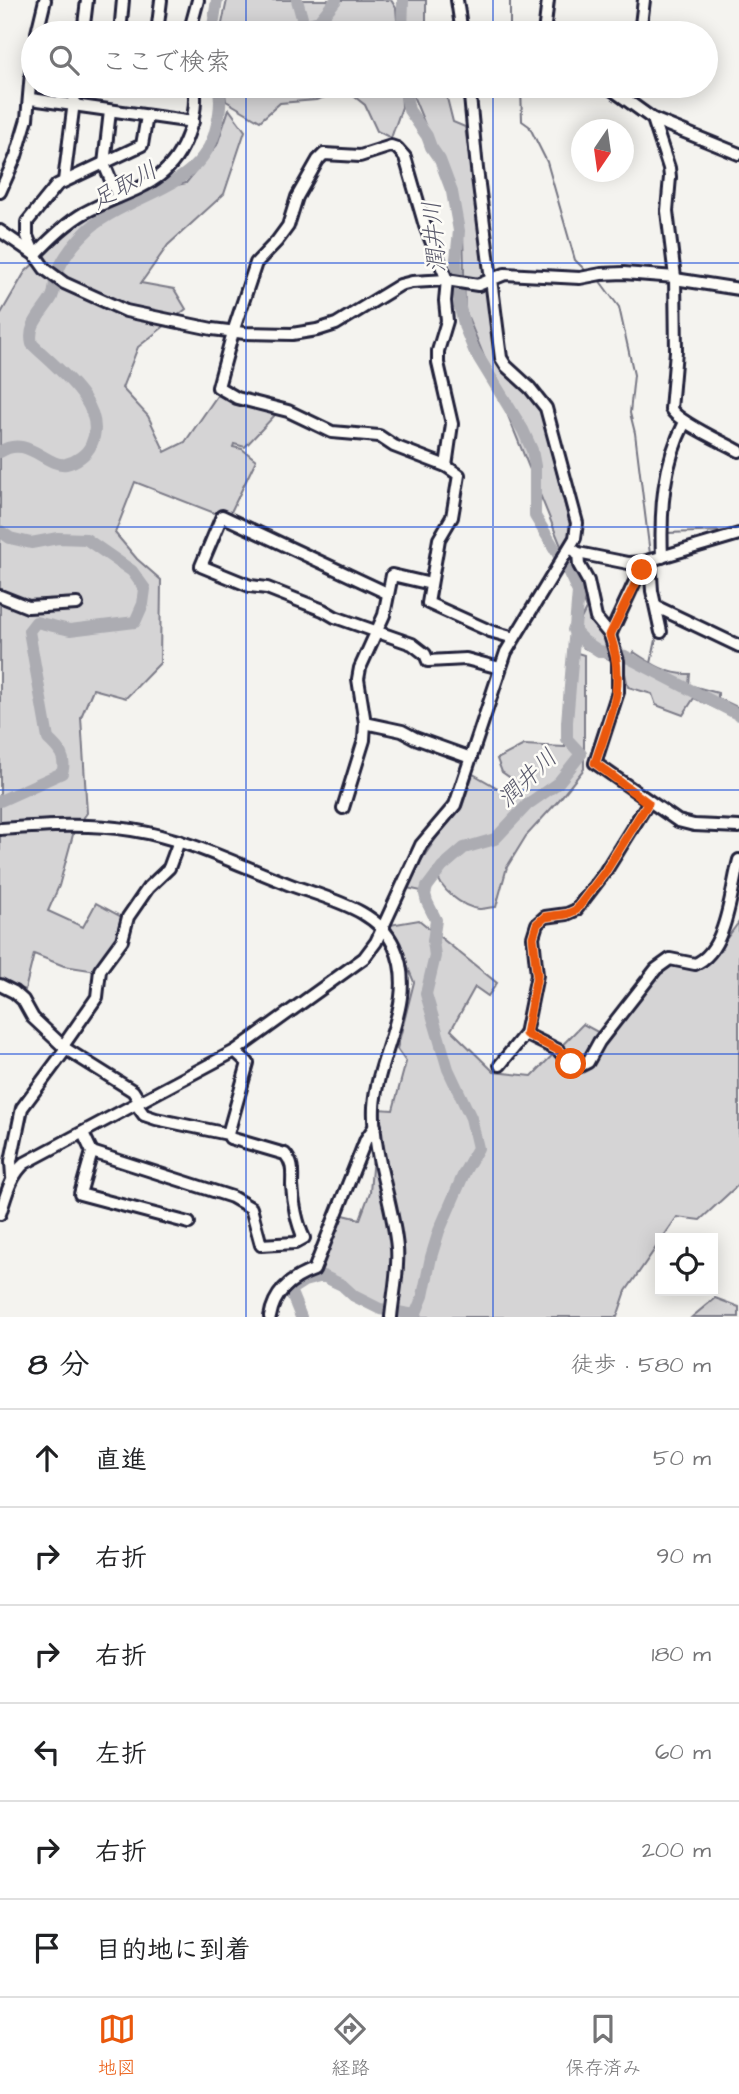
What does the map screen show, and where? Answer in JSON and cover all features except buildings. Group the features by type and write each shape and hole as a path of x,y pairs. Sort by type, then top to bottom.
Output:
{"street":[{"path":"40,21 45,0"},
{"path":"84,21 87,0"},
{"path":"121,21 123,0"},
{"path":"159,21 162,0"},
{"path":"192,21 198,0"},
{"path":"457,0 460,21"},
{"path":"545,21 548,0"},
{"path":"641,21 644,0"},
{"path":"64,181 74,98"},
{"path":"35,255 62,228 84,213 150,182 169,170 182,152 192,122 195,98"},
{"path":"0,1214 13,1178 25,1163 235,1051 352,968 376,942 421,845 455,805 500,668 514,638 553,574 571,551 577,523 546,408 501,358 469,98"},
{"path":"631,98 653,119 739,154"},
{"path":"0,192 23,133 30,99 192,122"},
{"path":"110,111 104,164 118,197"},
{"path":"146,116 142,145 57,185 27,222 27,236 45,269 64,283 126,311 166,321 233,332 292,334 336,324 400,285 449,280 478,285 505,274 580,278 601,274 675,278 739,289"},
{"path":"653,119 670,177 667,211 675,278 676,351 671,409 674,415 685,422 739,451"},
{"path":"446,466 452,424 438,363 447,321 445,301 449,280 425,226 405,157 397,148 384,147 351,157 324,154 297,197 288,226 257,263 233,332 218,387 237,398 288,411 332,432 379,436 394,446 446,466 459,475 452,517 439,539 428,603 490,631 514,638"},
{"path":"0,231 35,255"},
{"path":"612,639 652,560 661,536 662,501 674,443 685,422"},
{"path":"387,593 222,516 201,566 250,586 267,588 335,617 412,645 425,654 428,661 466,659 500,668"},
{"path":"571,551 628,563 652,560 736,535"},
{"path":"571,551 588,581 596,618 612,639 618,661 618,692 595,763 648,803 678,821 694,825 739,827"},
{"path":"652,560 652,591 661,632"},
{"path":"343,808 364,740 365,723 358,679 360,668 384,615 392,575 431,584"},
{"path":"0,596 28,607 77,604"},
{"path":"657,607 739,646"},
{"path":"365,723 402,731 471,758"},
{"path":"500,1065 526,1034 537,975 533,937 537,924 545,917 576,910 605,872 648,803"},
{"path":"0,829 85,824 134,830 179,841 217,853 361,912 383,928 398,956 402,992 376,1096 375,1138 397,1250 391,1317"},
{"path":"13,1178 11,1161 22,1108 97,996 100,970 122,940 128,917 148,888 169,868 179,841"},
{"path":"526,1034 558,1050 571,1064 580,1066 588,1062 600,1042 656,969 670,960 695,964 707,957 723,928 739,860"},
{"path":"0,985 23,1000 33,1018 64,1047 133,1091 144,1115 228,1134 230,1138 285,1154 291,1160 292,1189 304,1238"},
{"path":"228,1134 248,1062 235,1051"},
{"path":"270,1317 272,1303 279,1292 303,1274 314,1270 366,1139 375,1126"},
{"path":"83,1132 92,1152 80,1194 189,1223"},
{"path":"92,1152 232,1197 251,1208 261,1245 295,1243 304,1238 326,1240"}],"shaded area":[{"path":"227,0 391,0 396,8 397,21 223,21"},
{"path":"398,0 426,0 426,21 400,21"},
{"path":"226,98 322,98 280,103 260,121 226,101"},
{"path":"356,98 402,98 402,107 391,138 377,131 365,105"},
{"path":"414,98 447,98 453,122 465,127 498,364 540,408 571,529 563,551 465,310 463,232 445,173"},
{"path":"229,109 245,131 224,194 168,245 141,283 174,289 186,309 138,347 122,388 148,416 165,452 185,442 219,393 276,414 245,447 234,444 233,447 242,449 256,460 231,512 222,516 135,482 115,533 137,559 161,580 160,663 126,698 93,689 81,717 87,813 74,831 59,886 48,911 83,927 96,903 122,917 123,931 96,971 64,966 34,954 25,990 0,982 0,315 25,272 74,226 127,196 186,183 217,145"},
{"path":"566,558 575,561 614,654 609,659 584,648 576,638 578,625 586,609"},
{"path":"571,651 584,655 584,769 526,836 507,867 496,907 472,908 459,901 442,885 437,873 421,891 407,888 416,868 441,831 462,807 473,774 510,795 522,786 502,772 497,759 524,745 565,747 565,703"},
{"path":"634,652 667,671 690,674 689,685 718,693 718,698 739,708 739,719 694,698 683,715 656,705 652,694 628,687 623,664 630,660"},
{"path":"419,920 497,983 488,996 475,987 451,1030 494,1072 532,1076 583,1024 603,1035 674,954 706,966 739,922 739,1184 700,1220 677,1217 666,1233 655,1233 655,1249 626,1291 617,1317 384,1317 386,1312 317,1268 339,1214 360,1219 370,1192 377,1109 393,1110 406,1062 397,1049 414,982 390,925"},
{"path":"715,1298 739,1307 739,1317 692,1317"}],"waterway":[{"name":"足取川","path":"214,21 217,0"},
{"name":"足取川","path":"297,0 303,21"},
{"name":"足取川","path":"319,21 336,0"},
{"name":"潤井川","path":"402,21 403,0"},
{"path":"510,0 510,21"},
{"name":"足取川","path":"0,452 10,447 19,447 59,464 66,464 81,457 91,445 95,430 87,402 66,376 32,344 32,330 54,293 57,274 64,259 84,233 107,216 181,177 196,164 208,148 216,128 220,98"},
{"name":"潤井川","path":"301,1317 290,1290 304,1281 323,1276 380,1309 415,1315 423,1296 439,1231 478,1148 471,1118 448,1069 426,994 435,956 433,941 436,920 427,902 427,887 442,867 464,848 495,839 528,804 558,783 581,754 567,739 578,592 535,516 535,466 532,450 523,430 474,350 465,328 460,308 456,259 459,231 452,192 440,160 409,110 406,98"},
{"path":"521,98 522,121 529,126 547,162 575,260 586,271"},
{"path":"599,280 619,307 634,375 630,413 635,433 650,554"},
{"name":"足取川","path":"0,531 10,538 31,543 58,538 86,539 132,571 145,589 143,604 135,622 70,630 36,622 29,631 48,739 61,754 63,768 62,773 0,801"},
{"path":"665,533 730,531"},
{"path":"573,630 599,651 625,656 739,715"},
{"path":"650,668 657,635"}],"route":[{"path":"571,1064 558,1050 526,1034 537,975 533,937 537,924 545,917 576,910 605,872 648,803 595,763 618,692 618,661 610,635 642,570"}]}
